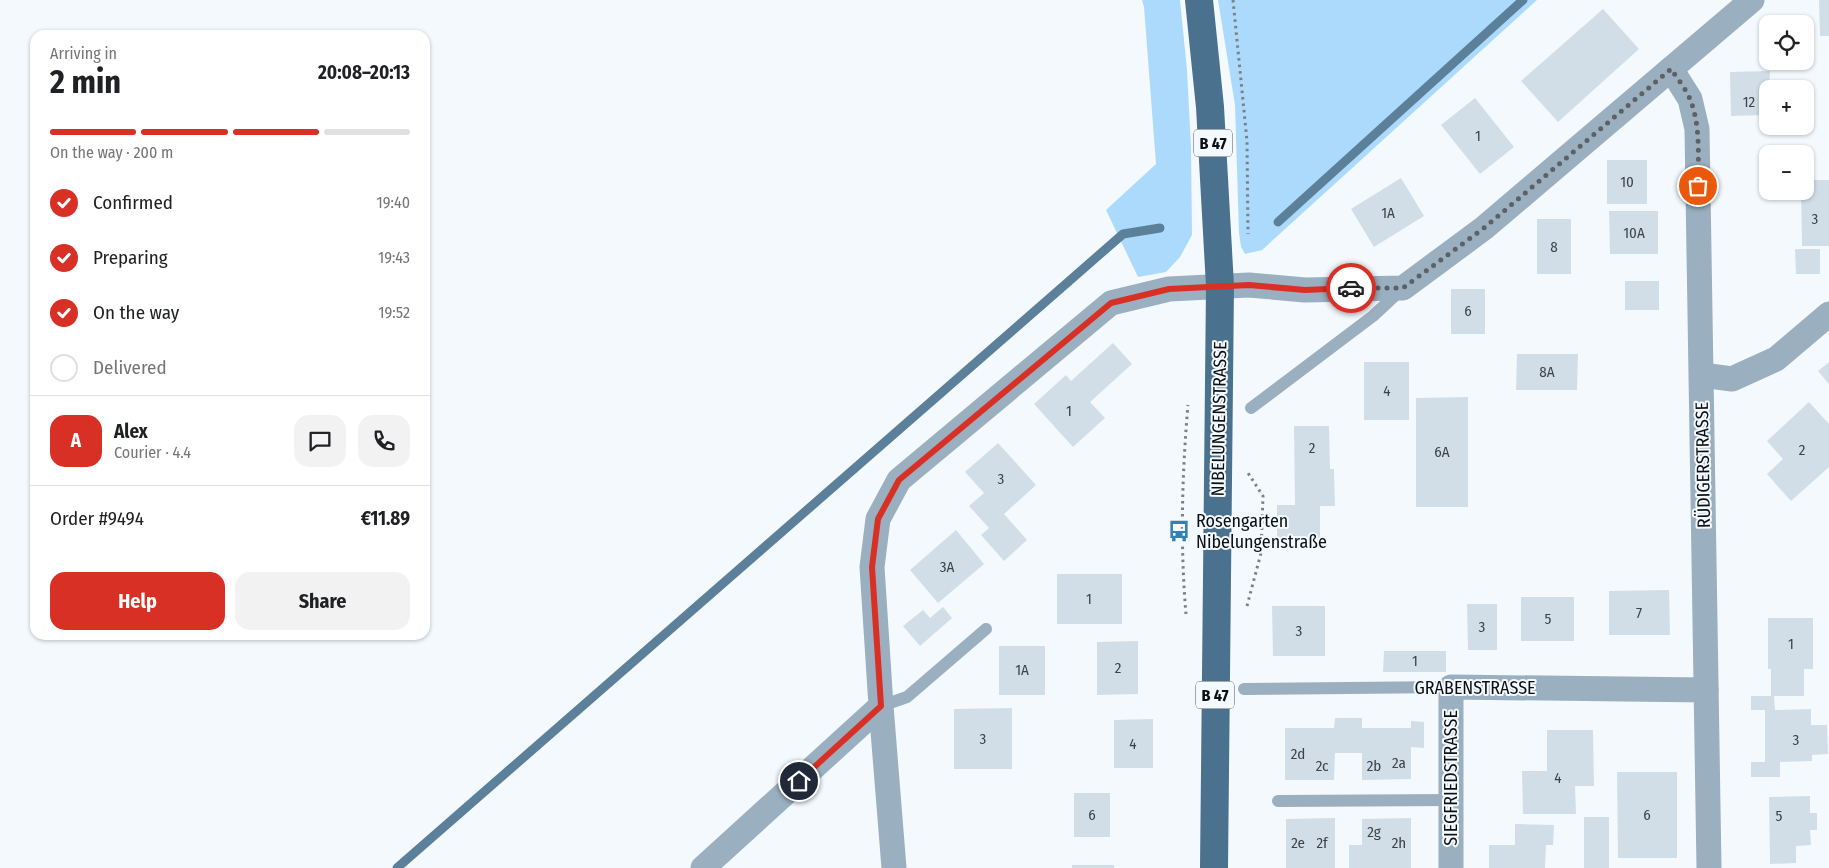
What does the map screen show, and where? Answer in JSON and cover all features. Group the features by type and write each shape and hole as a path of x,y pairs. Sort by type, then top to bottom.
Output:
{"main road":[{"name":"NIBELUNGENSTRASSE","path":"1199,0 1210,107 1220,286 1214,868"}],"street":[{"path":"894,868 872,567 878,519 899,480 1111,303 1169,289 1220,286 1249,285 1305,290 1403,288 1484,228 1752,0"},
{"name":"RÜDIGERSTRASSE","path":"1671,69 1690,99 1697,129 1709,868"},
{"path":"1702,375 1732,379 1776,359 1829,314"},
{"name":"GRABENSTRASSE","path":"1451,687 1706,690"},
{"name":"SIEGFRIEDSTRASSE","path":"1451,687 1451,868"},
{"path":"703,868 881,706"}],"lane":[{"path":"1251,408 1373,316 1403,288"},
{"path":"881,706 907,697 986,628"},
{"name":"GRABENSTRASSE","path":"1244,689 1451,687"},
{"path":"1278,800 1451,800"}],"path":[{"path":"1233,0 1247,141 1249,285"},
{"path":"1247,608 1261,553 1263,496 1248,473 1248,463"}],"shaded area":[{"path":"1142,0 1180,0 1187,70 1191,147 1192,235 1180,257 1166,272 1138,277 1106,210 1156,164"},
{"path":"1218,0 1537,0 1262,250 1245,254 1241,247 1239,233 1235,105"}],"building":[{"path":"1819,0 1829,0 1829,36 1820,36"},
{"path":"1603,9 1639,49 1558,122 1521,81"},
{"path":"1770,71 1770,80 1759,80 1759,115 1731,116 1730,72"},
{"path":"1475,98 1514,147 1480,174 1441,125"},
{"path":"1607,160 1647,160 1647,204 1607,204"},
{"path":"1401,178 1424,216 1374,247 1351,209"},
{"path":"1814,180 1829,180 1829,246 1802,246 1801,200 1814,200"},
{"path":"1609,211 1658,211 1658,254 1610,254"},
{"path":"1537,219 1571,219 1571,274 1537,274"},
{"path":"1795,249 1820,249 1820,274 1796,274"},
{"path":"1625,281 1659,281 1659,310 1625,310"},
{"path":"1451,289 1485,289 1485,334 1451,334"},
{"path":"1113,343 1132,364 1090,402 1105,418 1073,447 1034,404 1066,375 1071,381"},
{"path":"1517,354 1578,354 1577,390 1516,390"},
{"path":"1364,362 1409,362 1409,420 1364,420"},
{"path":"1829,362 1829,384 1818,371"},
{"path":"1468,397 1468,507 1416,507 1416,398"},
{"path":"1809,402 1829,424 1829,467 1791,501 1767,474 1783,459 1767,441"},
{"path":"1294,426 1329,426 1330,469 1334,469 1335,506 1320,506 1320,543 1277,543 1277,505 1295,505"},
{"path":"998,443 1036,485 1004,514 1027,540 1004,561 981,535 989,528 969,506 984,493 965,472"},
{"path":"956,530 984,564 938,603 910,570"},
{"path":"1057,574 1122,574 1122,624 1057,624"},
{"path":"1669,590 1670,635 1609,635 1609,591"},
{"path":"1521,597 1574,597 1574,641 1521,641"},
{"path":"1467,604 1497,604 1497,650 1468,650"},
{"path":"1272,606 1325,606 1325,656 1273,656"},
{"path":"943,607 952,618 920,646 903,626 923,610 930,618"},
{"path":"1768,618 1813,618 1813,669 1804,669 1804,696 1774,696 1775,710 1811,709 1811,725 1827,725 1828,754 1812,755 1812,761 1780,762 1780,777 1751,777 1751,762 1765,762 1765,710 1751,710 1751,696 1771,696 1771,669 1768,669"},
{"path":"1138,641 1138,694 1097,695 1097,642"},
{"path":"999,646 1045,646 1045,695 999,695"},
{"path":"1384,651 1446,651 1446,672 1383,672"},
{"path":"1012,708 1012,769 954,769 954,709"},
{"path":"1335,718 1362,718 1362,728 1411,728 1411,721 1424,722 1424,748 1411,747 1411,779 1362,780 1362,753 1335,753 1334,780 1285,780 1285,728 1334,728"},
{"path":"1153,719 1153,768 1114,768 1114,720"},
{"path":"1547,730 1593,730 1594,786 1575,786 1576,814 1523,814 1522,771 1547,771"},
{"path":"1617,772 1677,772 1677,858 1618,858"},
{"path":"1074,793 1110,793 1110,837 1074,837"},
{"path":"1810,796 1810,813 1817,813 1817,830 1810,830 1811,845 1796,846 1796,863 1770,864 1769,797"},
{"path":"1584,817 1609,817 1609,868 1584,868"},
{"path":"1335,818 1335,868 1286,868 1286,819"},
{"path":"1411,818 1411,868 1349,868 1349,845 1362,845 1362,819"},
{"path":"1515,824 1554,825 1553,845 1546,845 1545,868 1489,868 1489,845 1515,845"},
{"path":"1072,865 1114,865 1114,868 1072,868"}],"waterway":[{"path":"1278,222 1523,0"},
{"path":"397,868 1123,234 1160,228"}],"way so far":[{"path":"1351,288 1403,288 1484,228 1671,69 1690,99 1694,114 1697,129 1698,186"}],"place":[{"name":"Rosengarten Nibelungenstraße","path":"1179,531"}],"route":[{"path":"799,781 881,706 872,567 878,519 899,480 1111,303 1169,289 1249,285 1305,290 1351,288"}]}
